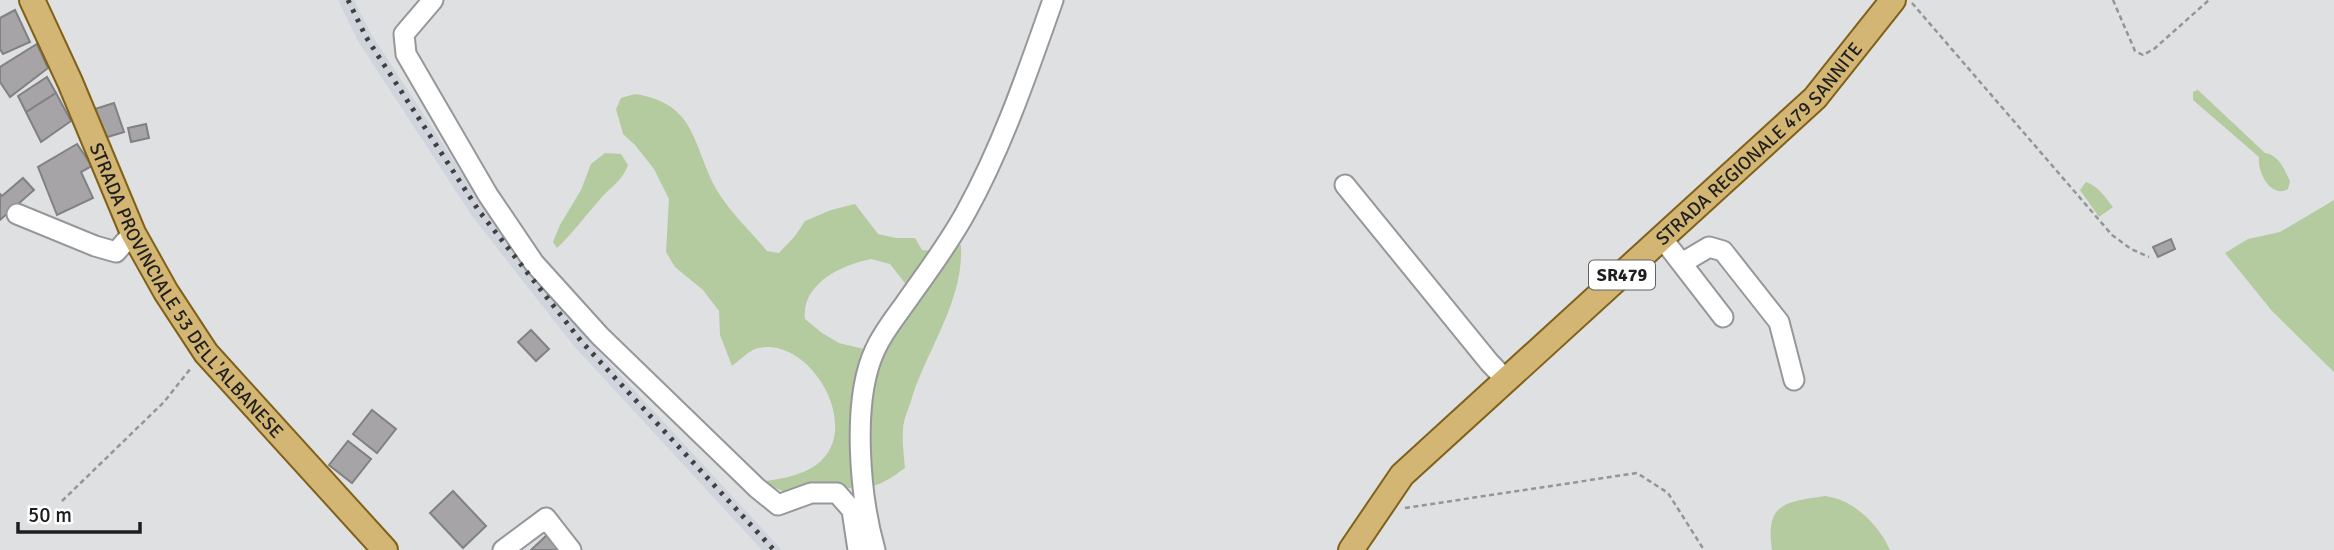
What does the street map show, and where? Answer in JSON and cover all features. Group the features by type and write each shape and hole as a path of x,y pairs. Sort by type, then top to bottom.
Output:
{"main road":[{"name":"STRADA PROVINCIALE 53 DELL'ALBANESE","path":"32,0 70,82 133,233 166,292 206,353 385,550"},
{"name":"STRADA REGIONALE 479 SANNITE","path":"1352,550 1402,475 1815,98 1893,0"}],"street":[{"path":"433,0 404,34 406,54 488,195 534,263 600,337 778,505 811,493 837,493 852,510 858,550"},
{"path":"875,550 860,460 860,432 869,365 884,334 952,235 977,192 997,148 1053,0"},
{"path":"1345,185 1506,380"},
{"path":"17,214 116,252 133,233"},
{"path":"1662,238 1723,317"},
{"path":"1682,263 1709,247 1723,251 1779,322 1794,380"},
{"path":"503,550 546,518 571,550"}],"path":[{"path":"1910,0 2112,235 2131,249 2149,257"},
{"path":"2113,0 2136,51 2143,55 2154,49 2209,0"},
{"path":"62,501 164,402 206,353"},
{"path":"1377,512 1637,473 1668,493 1704,550"}],"shaded area":[{"path":"338,0 354,0 371,34 484,207 585,337 782,550 762,550 574,346 472,216 358,41"}],"green space":[{"path":"2198,90 2265,153 2277,160 2290,181 2288,189 2276,190 2266,182 2260,170 2259,157 2193,100 2193,92"},
{"path":"635,94 656,99 683,118 691,130 718,192 767,251 779,253 805,221 855,204 878,234 915,238 922,250 934,251 961,245 960,266 950,307 904,420 905,468 893,477 870,487 849,488 833,485 792,493 765,481 792,476 816,465 830,449 835,430 833,410 825,389 813,371 797,357 778,348 756,349 732,366 720,335 719,311 703,290 675,267 666,252 669,199 654,169 623,134 616,109 621,98","holes":["871,259 890,264 908,287 868,350 839,343 805,319 809,296 825,278 847,266"]},
{"path":"605,153 621,154 628,165 626,171 557,248 553,242 560,225 581,190 591,164"},
{"path":"2086,182 2098,189 2113,207 2099,217 2080,190"},
{"path":"2334,200 2334,372 2272,311 2225,253 2248,239 2280,232"},
{"path":"1825,496 1845,502 1864,515 1879,531 1890,550 1772,550 1771,534 1775,514 1789,503"}],"building":[{"path":"15,10 30,42 3,54 0,49 0,18"},
{"path":"37,44 48,68 10,97 0,82 0,67"},
{"path":"47,77 56,93 26,112 18,96"},
{"path":"56,93 71,121 41,142 26,112"},
{"path":"114,103 124,132 101,139 92,110"},
{"path":"146,124 149,138 131,142 128,128"},
{"path":"77,144 92,166 81,172 93,198 57,215 38,167"},
{"path":"23,178 34,190 0,220 0,194 2,196"},
{"path":"2171,239 2175,249 2158,257 2153,247"},
{"path":"531,330 549,349 536,361 518,342"},
{"path":"372,410 396,429 377,453 353,434"},
{"path":"348,441 371,459 352,483 329,465"},
{"path":"453,491 486,526 463,548 430,513"},
{"path":"548,534 562,550 531,550"}],"railway":[{"path":"348,0 366,37 479,211 581,341 774,550"}]}
